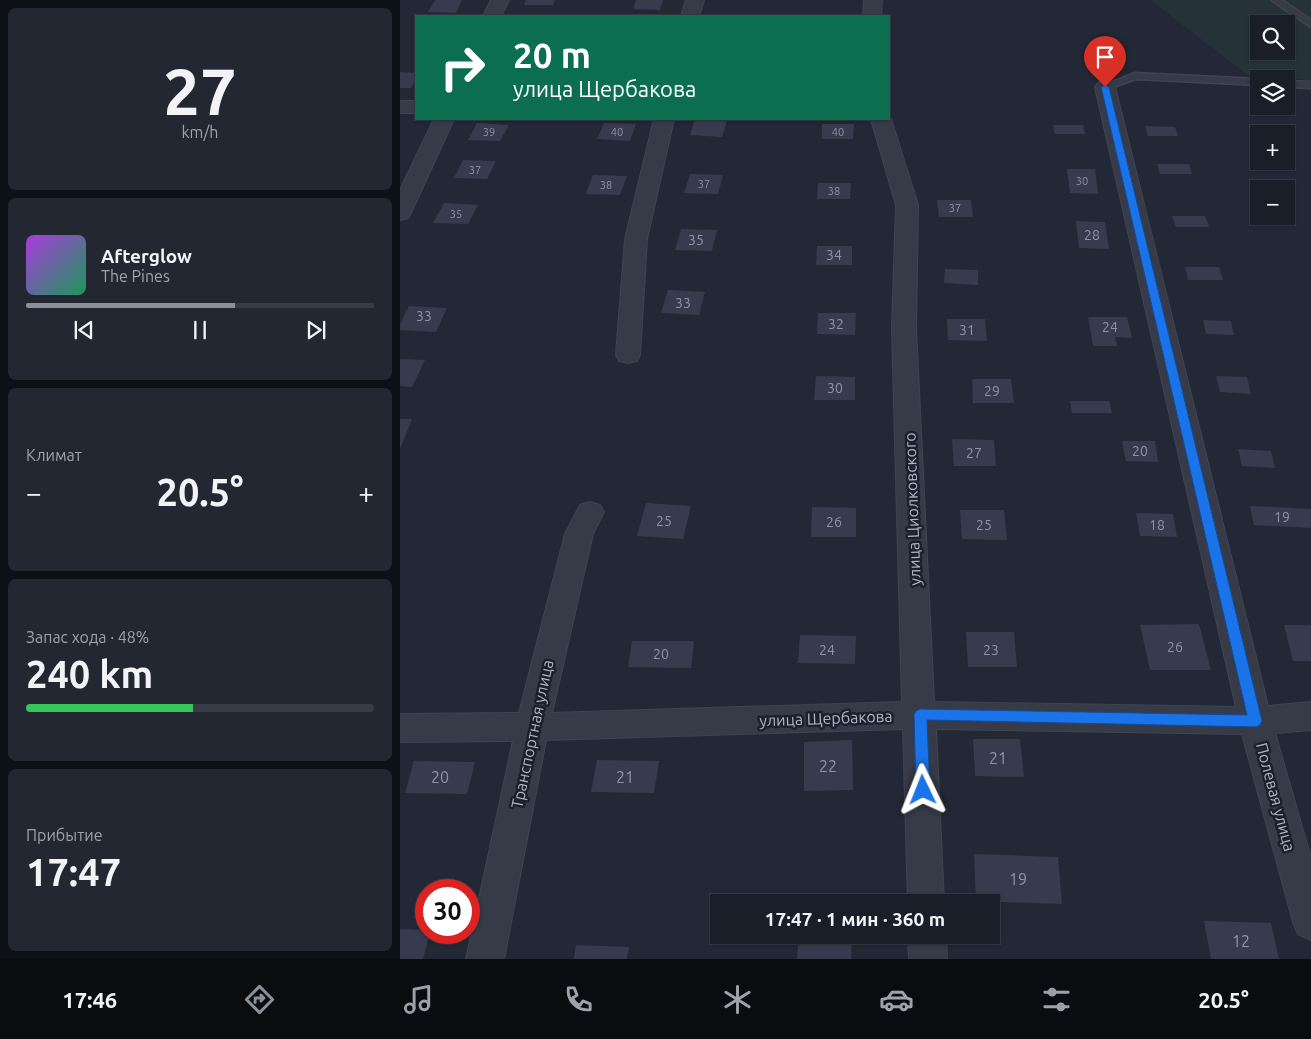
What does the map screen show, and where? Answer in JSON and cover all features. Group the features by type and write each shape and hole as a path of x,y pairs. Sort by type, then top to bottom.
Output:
{"street":[{"path":"492,15 500,0"},
{"path":"690,15 695,0"},
{"path":"872,15 873,0"},
{"name":"Полевая улица","path":"1105,87 1256,721 1311,922"},
{"path":"400,107 415,107"},
{"path":"400,213 444,120"},
{"path":"628,356 636,239 664,120"},
{"name":"улица Циолковского","path":"880,120 907,205 904,328 926,894"},
{"name":"Транспортная улица","path":"485,959 532,727 579,534 590,512"},
{"name":"улица Щербакова","path":"400,728 532,727 920,714 1256,721 1311,716"},
{"path":"927,944 928,959"}],"lane":[{"path":"1276,0 1311,24"},
{"path":"1105,87 1135,76 1250,82"},
{"path":"1295,84 1311,85"}],"shaded area":[{"path":"1150,0 1311,0 1311,80 1295,79 1295,70 1250,70 1250,76"}],"building":[{"path":"435,0 462,0 456,13 428,12"},
{"path":"526,0 555,0 553,5 524,5"},
{"path":"636,0 663,0 660,10 633,9"},
{"path":"400,72 415,73 415,81 411,88 400,88"},
{"path":"695,120 727,120 722,137 690,135"},
{"path":"477,123 509,125 500,141 468,140"},
{"path":"604,123 636,124 630,141 597,139"},
{"path":"822,124 854,124 853,139 822,139"},
{"path":"1053,125 1083,125 1085,134 1055,134"},
{"path":"1145,126 1175,127 1178,136 1148,136"},
{"path":"463,160 496,161 487,179 454,178"},
{"path":"1157,164 1189,164 1192,174 1160,174"},
{"path":"1067,169 1095,169 1098,194 1070,193"},
{"path":"690,174 723,175 718,194 684,193"},
{"path":"593,175 627,176 620,195 586,194"},
{"path":"818,183 851,183 850,199 817,199"},
{"path":"937,200 971,200 973,217 939,217"},
{"path":"444,203 478,205 468,224 433,223"},
{"path":"1172,216 1205,216 1209,227 1176,227"},
{"path":"1076,221 1105,222 1109,249 1079,248"},
{"path":"681,229 717,230 712,251 675,250"},
{"path":"817,246 852,246 852,265 816,265"},
{"path":"1185,267 1219,267 1223,280 1188,280"},
{"path":"945,269 978,270 978,285 944,283"},
{"path":"668,290 705,292 699,315 661,313"},
{"path":"409,306 447,308 436,332 400,330 400,325"},
{"path":"818,313 856,313 855,335 817,334"},
{"path":"1088,317 1127,317 1132,338 1115,337 1117,346 1093,346"},
{"path":"947,319 985,319 987,341 948,340"},
{"path":"1203,320 1231,321 1234,335 1206,334"},
{"path":"400,359 425,360 412,387 400,386"},
{"path":"816,376 855,377 855,400 814,400"},
{"path":"1216,376 1247,377 1251,394 1220,392"},
{"path":"972,379 1011,379 1014,403 973,403"},
{"path":"1070,401 1109,401 1112,413 1072,413"},
{"path":"400,419 412,419 400,449"},
{"path":"952,439 994,440 996,466 954,466"},
{"path":"1122,441 1155,441 1158,462 1126,461"},
{"path":"1238,449 1271,451 1275,468 1242,466"},
{"path":"646,503 691,506 683,539 637,536"},
{"path":"1250,506 1311,509 1311,528 1254,525"},
{"path":"812,507 856,508 856,537 811,537"},
{"path":"960,510 1004,510 1007,540 962,539"},
{"path":"1136,513 1173,514 1177,537 1140,536"},
{"path":"1199,624 1211,670 1150,670 1140,625"},
{"path":"1284,625 1311,625 1311,661 1293,661"},
{"path":"966,632 1014,632 1017,667 968,667"},
{"path":"800,635 856,636 855,664 798,663"},
{"path":"632,641 694,641 691,668 628,667"},
{"path":"973,739 1020,739 1024,777 975,776"},
{"path":"852,740 853,790 804,791 804,742"},
{"path":"597,760 659,761 654,793 591,792"},
{"path":"414,761 475,762 467,794 405,793"},
{"path":"974,854 1058,857 1062,904 1000,902 1000,894 976,894"},
{"path":"1204,921 1271,923 1279,959 1211,959"},
{"path":"400,929 415,930 415,944 427,944 423,959 400,959"},
{"path":"798,944 852,944 851,959 797,959"},
{"path":"576,945 629,947 627,959 574,959"}],"route":[{"path":"923,790 920,714 1256,721 1105,87"}]}
